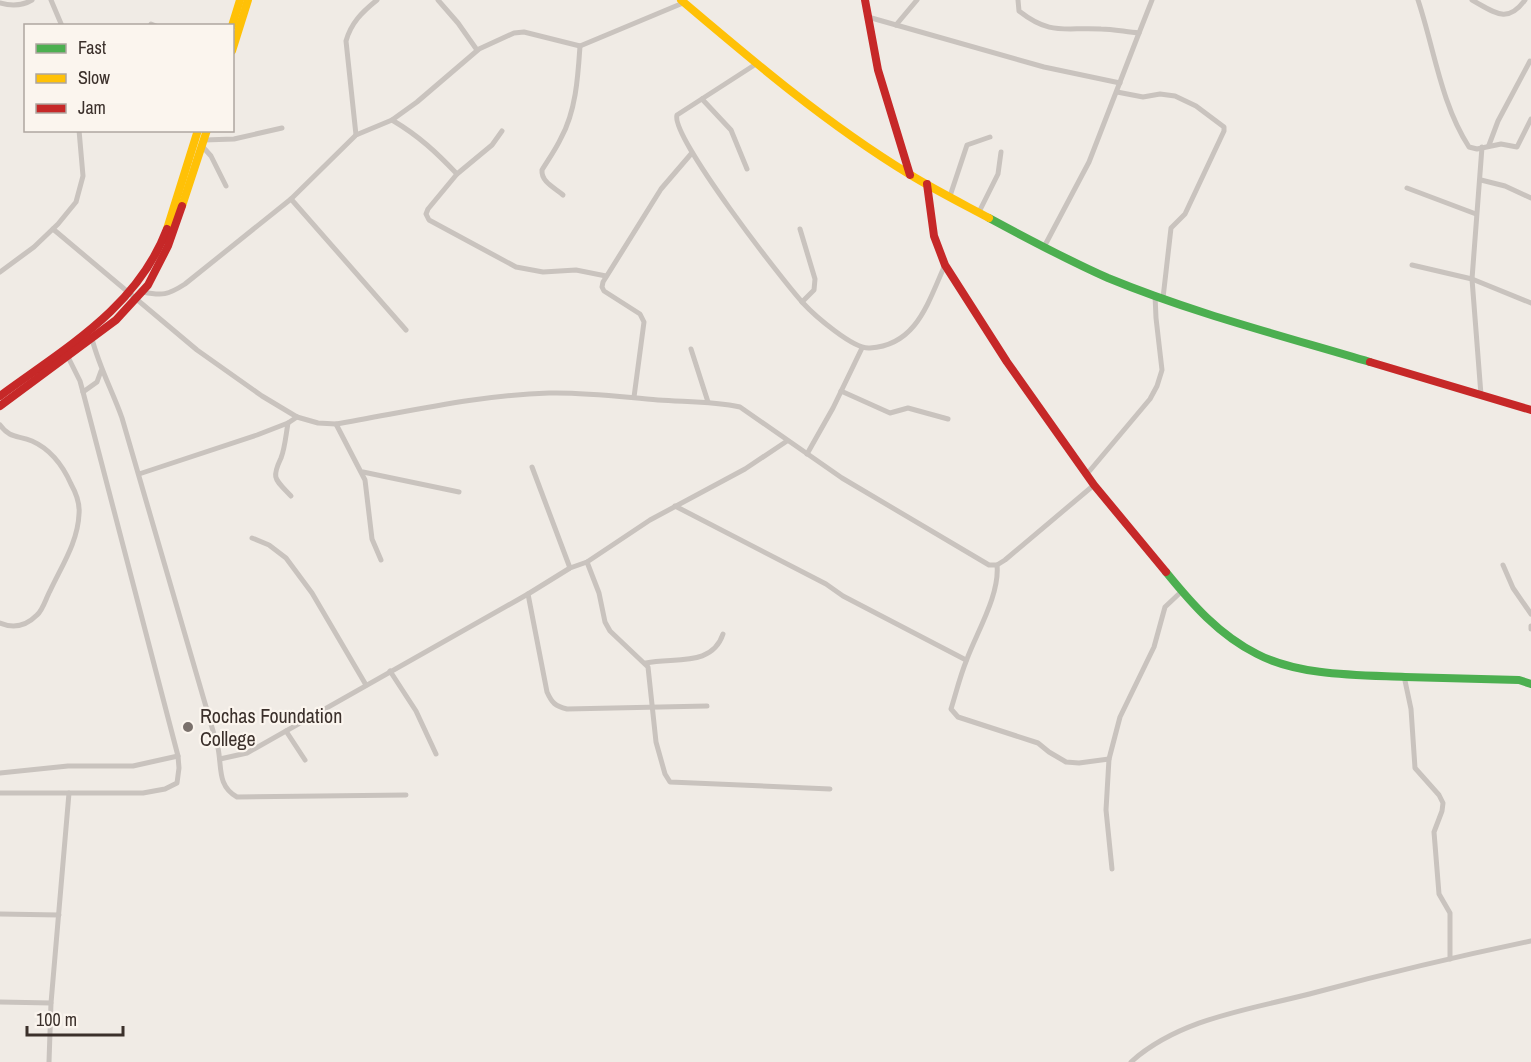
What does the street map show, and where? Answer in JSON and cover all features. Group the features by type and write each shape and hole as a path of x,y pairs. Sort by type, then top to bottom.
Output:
{"main road":[{"path":"233,24 240,0"},
{"path":"234,45 248,0"},
{"path":"865,0 878,70 910,175"},
{"path":"682,2 832,123 910,175 1044,247 1110,278 1194,309 1531,410"},
{"path":"0,406 116,320 133,297 163,239 197,132"},
{"path":"0,396 120,305 143,292 168,246 206,132"},
{"path":"927,184 931,228 937,251 945,266 1008,362 1094,485 1199,612 1256,654 1281,664 1351,675 1519,680 1531,684"}],"street":[{"path":"0,3 20,4 32,0"},
{"path":"51,0 62,24"},
{"path":"356,135 346,41 349,28 364,10 377,0"},
{"path":"438,0 458,22 477,51"},
{"path":"896,25 917,0"},
{"path":"1018,0 1019,10 1040,25 1053,29 1100,29 1139,33"},
{"path":"1044,247 1089,162 1152,0"},
{"path":"1418,0 1449,105 1460,134 1469,147 1517,147 1531,119"},
{"path":"1472,0 1497,15 1507,15 1518,10 1525,0"},
{"path":"143,292 159,295 178,288 291,199 356,135 392,120 477,51 514,33 524,32 580,46 682,2"},
{"path":"868,17 1044,67 1120,83"},
{"path":"563,195 541,175 562,136 571,112 579,68 580,46"},
{"path":"1481,394 1472,279 1476,214 1485,146 1530,61"},
{"path":"756,64 677,115 675,119 691,154 738,221 802,302 831,328 862,348 880,346 905,336 916,325 945,266"},
{"path":"1087,474 1150,399 1158,386 1162,370 1156,318 1171,228 1185,214 1224,131 1224,127 1196,106 1174,96 1160,94 1143,97 1117,92"},
{"path":"702,99 731,130 747,169"},
{"path":"392,120 416,134 457,174"},
{"path":"226,186 212,156 203,143 234,139 282,128"},
{"path":"502,131 492,145 457,174 428,209 426,214 429,220 516,267 543,272 576,270 606,276"},
{"path":"0,272 34,247 76,202 83,176 79,132"},
{"path":"950,196 967,145 990,137"},
{"path":"979,212 998,174 1001,152"},
{"path":"633,397 644,322 640,314 604,291 602,287 606,276 661,189 691,154"},
{"path":"1481,180 1505,186 1531,198"},
{"path":"1407,188 1476,214"},
{"path":"291,199 406,330"},
{"path":"53,229 197,350 262,396 297,417 318,423 336,424 452,402 560,393 708,402 740,407 842,478 989,565 997,565 1005,561 1094,485"},
{"path":"800,229 815,279 814,290 802,302"},
{"path":"1412,265 1472,279 1531,303"},
{"path":"92,339 101,371 119,409 139,474 220,759 219,770 224,785 230,793 237,796 406,795"},
{"path":"807,454 862,348"},
{"path":"691,349 708,402"},
{"path":"0,793 143,793 165,789 177,783 178,756 80,381 68,357"},
{"path":"83,392 98,382 101,371"},
{"path":"841,391 890,413 908,408 948,419"},
{"path":"139,474 257,435 297,417"},
{"path":"288,423 275,474 278,482 291,496"},
{"path":"336,424 363,472 368,495 372,539 381,560"},
{"path":"0,425 13,437 32,441 50,453 64,470 72,485 79,502 79,513 78,527 71,546 38,614 21,627 6,626 0,623"},
{"path":"220,759 247,753 570,568 587,562 650,520 745,468 787,441"},
{"path":"532,466 570,568"},
{"path":"363,472 459,492"},
{"path":"675,507 826,584 843,596 966,660"},
{"path":"252,538 269,545 286,558 312,592 366,685"},
{"path":"587,562 610,632 646,663 649,670 656,742 665,774 670,782 830,789"},
{"path":"997,565 998,574 992,595 966,660 951,710 956,716 1038,743 1066,762 1079,763 1108,759"},
{"path":"1503,565 1513,588 1531,614"},
{"path":"1112,869 1106,810 1108,759 1120,717 1154,647 1165,607 1168,601 1182,591"},
{"path":"528,594 547,692 556,707 567,709 707,706"},
{"path":"646,663 707,655 719,646 723,634"},
{"path":"390,671 416,711 436,754"},
{"path":"1404,676 1411,710 1416,768 1443,803 1434,832 1439,894 1450,913 1450,959"},
{"path":"286,731 305,760"},
{"path":"0,773 68,766 133,766 178,756"},
{"path":"49,1062 51,1003 69,793"},
{"path":"0,914 59,915"},
{"path":"1131,1062 1156,1042 1186,1027 1379,975 1531,941"},
{"path":"0,1002 51,1003"}],"traffic: fast":[{"path":"989,218 1078,264 1140,291 1370,362"},
{"path":"1166,572 1196,607 1230,638 1257,654 1291,667 1368,676 1519,680 1531,684"}],"traffic: slow":[{"path":"233,24 240,0"},
{"path":"234,45 248,0"},
{"path":"681,0 764,69 849,134 919,180 989,218"},
{"path":"167,229 197,132"},
{"path":"182,206 206,132"}],"traffic: jam":[{"path":"865,0 878,70 910,175"},
{"path":"927,184 934,236 945,265 1007,362 1094,485 1166,572"},
{"path":"0,406 116,320 148,285 168,246 182,206"},
{"path":"0,396 73,343 118,304 154,257 167,229"},
{"path":"1370,362 1531,410"}],"place":[{"name":"Rochas Foundation College","path":"188,727"}]}
